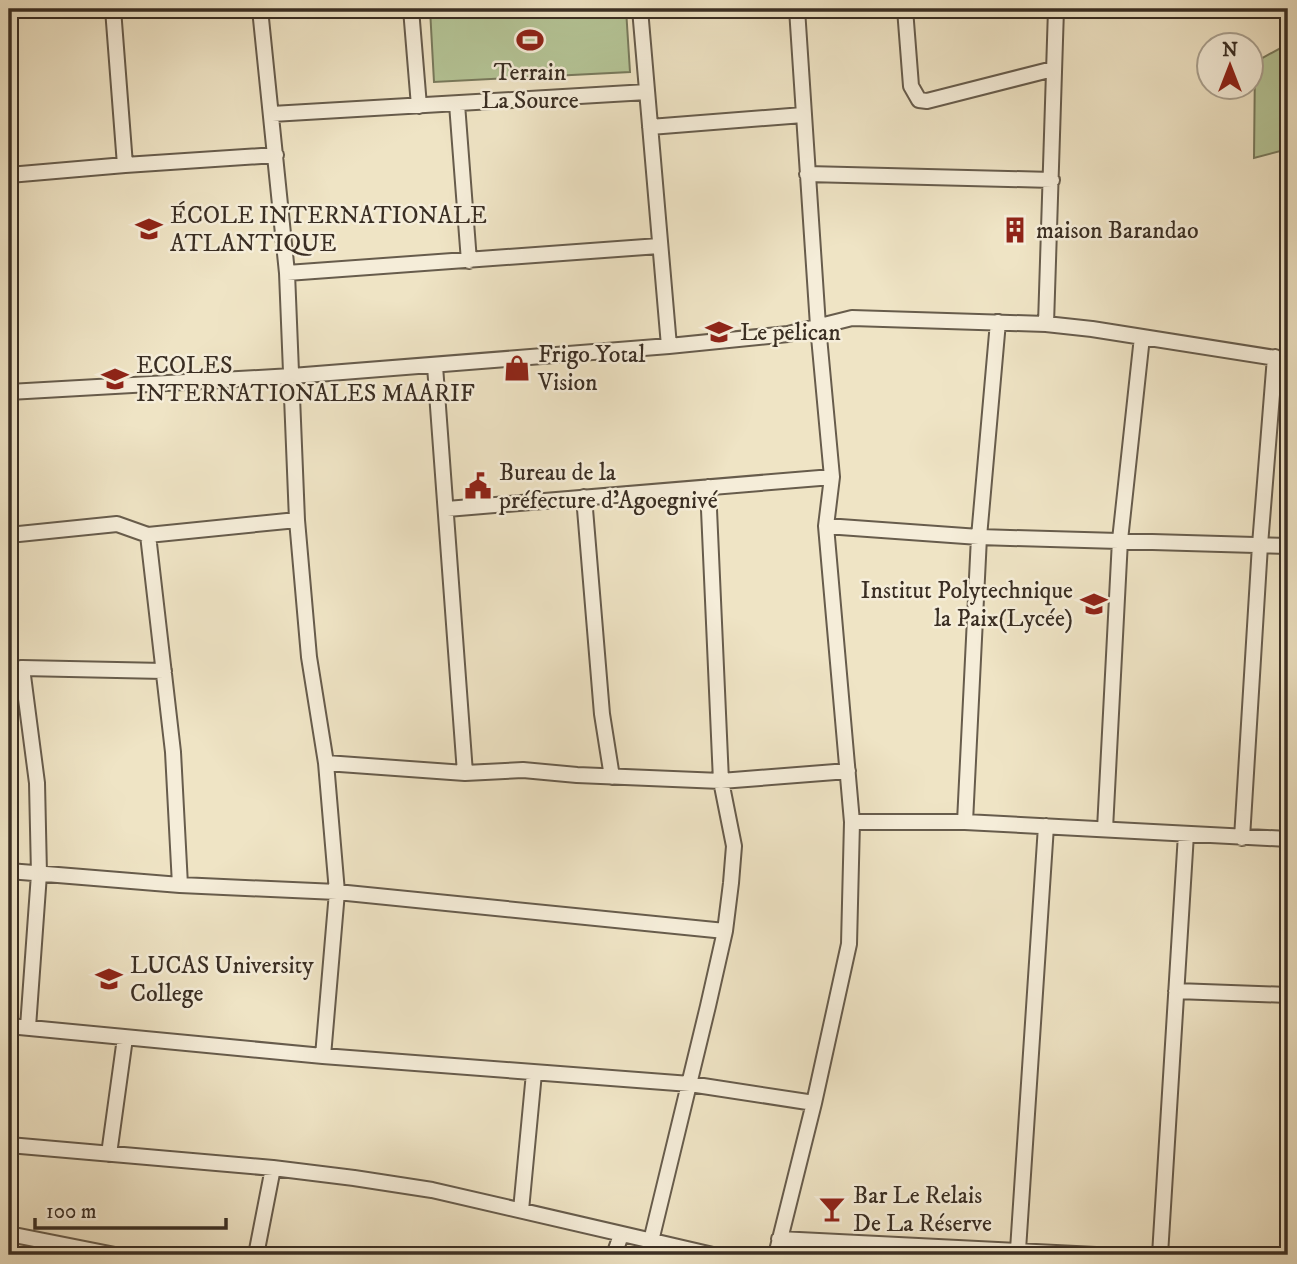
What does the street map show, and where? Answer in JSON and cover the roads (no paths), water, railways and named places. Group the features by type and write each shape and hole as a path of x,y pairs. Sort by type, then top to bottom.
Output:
{"street":[{"path":"113,9 125,165"},
{"path":"261,9 287,272 297,520 309,657 326,763 337,892 323,1056"},
{"path":"411,9 419,106"},
{"path":"640,9 669,346"},
{"path":"776,1255 814,1103 849,944 852,822 826,526 832,477 818,326 797,9"},
{"path":"905,9 911,86 919,100 928,102 1053,69"},
{"path":"1046,324 1056,9"},
{"path":"272,114 647,92"},
{"path":"457,104 469,261"},
{"path":"650,127 803,115"},
{"path":"9,176 275,155"},
{"path":"807,174 1052,180"},
{"path":"287,272 659,246"},
{"path":"9,392 292,376 669,346 788,334 852,318 1046,324 1282,358 1259,545 1242,838"},
{"path":"965,822 979,537 998,322"},
{"path":"1105,829 1120,540 1142,337"},
{"path":"435,366 465,773"},
{"path":"447,509 832,477"},
{"path":"651,1241 725,931 734,846 721,781 708,487"},
{"path":"583,497 602,714 612,777"},
{"path":"9,535 117,524 148,535 297,520"},
{"path":"826,526 979,537 1288,545"},
{"path":"148,535 173,752 180,885"},
{"path":"28,1027 39,874 37,783 16,669 164,671"},
{"path":"326,763 465,773 523,770 721,781 848,772"},
{"path":"852,822 965,822 1288,839"},
{"path":"1018,1250 1046,826"},
{"path":"1160,1255 1186,834"},
{"path":"9,871 180,885 337,892 725,931"},
{"path":"1176,991 1288,995"},
{"path":"9,1026 323,1056 690,1083 814,1103"},
{"path":"109,1154 125,1038"},
{"path":"521,1210 534,1073"},
{"path":"9,1144 273,1168 432,1190 713,1255"},
{"path":"256,1255 273,1168"},
{"path":"9,1234 115,1255"},
{"path":"614,1255 621,1235"},
{"path":"779,1239 1096,1255"}],"place":[{"name":"Terrain La Source","path":"530,40"},
{"name":"ÉCOLE INTERNATIONALE ATLANTIQUE","path":"149,229"},
{"name":"maison Barandao","path":"1015,230"},
{"name":"Le pelican","path":"719,332"},
{"name":"Frigo Yotal Vision","path":"517,368"},
{"name":"ECOLES INTERNATIONALES MAARIF","path":"115,379"},
{"name":"Bureau de la préfecture d'Agoegnivé","path":"478,486"},
{"name":"Institut Polytechnique la Paix(Lycée)","path":"1094,604"},
{"name":"LUCAS University College","path":"109,979"},
{"name":"Bar Le Relais De La Réserve","path":"832,1209"}]}
